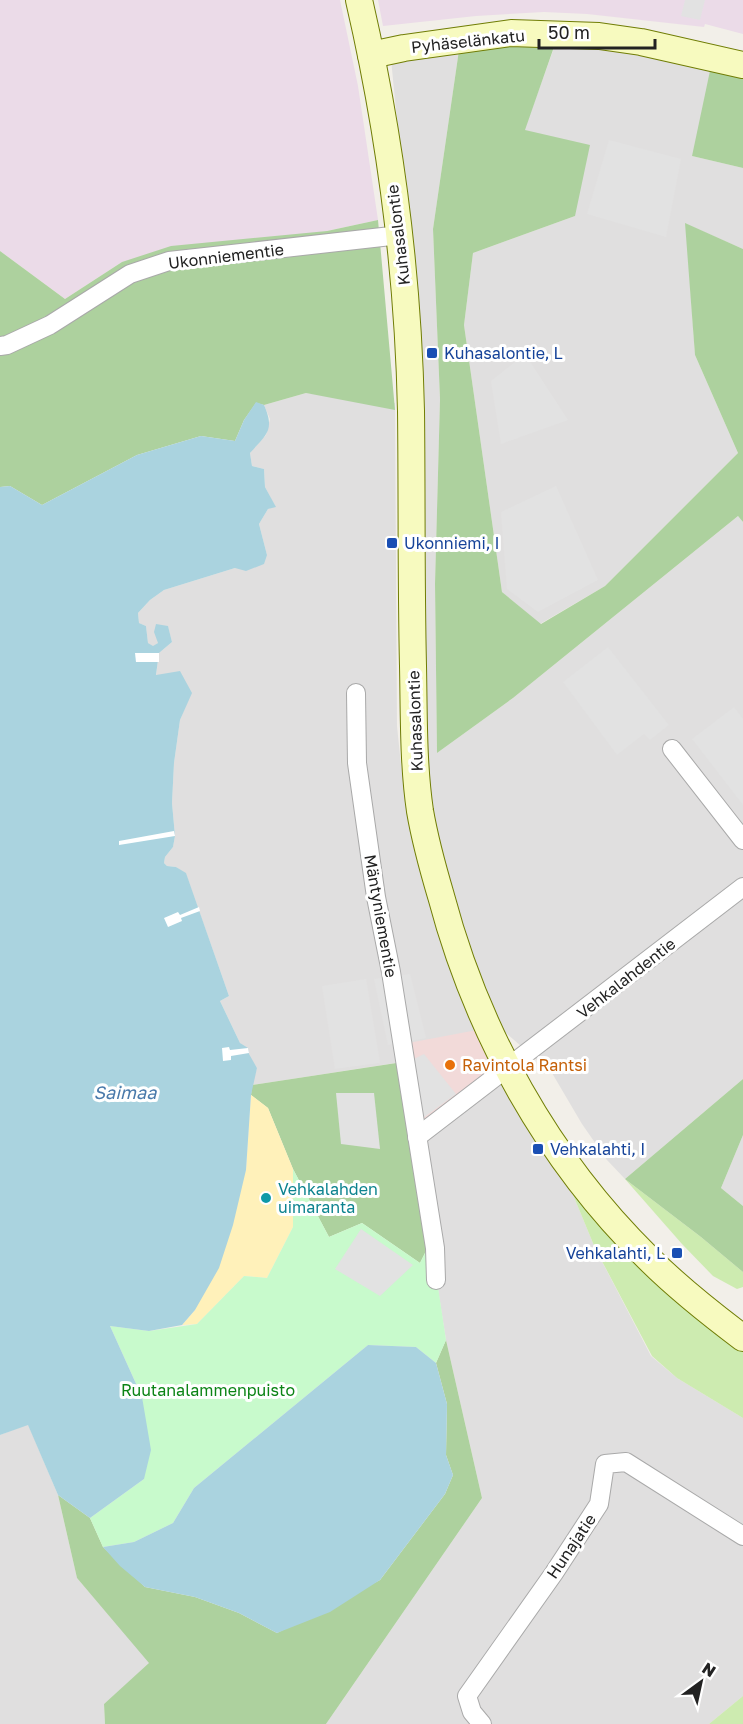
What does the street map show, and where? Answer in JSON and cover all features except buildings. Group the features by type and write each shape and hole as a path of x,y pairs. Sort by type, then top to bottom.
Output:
{"main road":[{"name":"Kuhasalontie","path":"359,0 371,55 400,235 411,412 414,755 420,813 447,922 465,975 488,1030 558,1150 579,1180 651,1261 742,1337"},
{"name":"Pyhäselänkatu","path":"371,55 511,33 609,37 743,65"}],"street":[{"name":"Ukonniementie","path":"0,346 50,325 130,274 169,261 400,235"},
{"name":"Mäntyniementie","path":"356,693 357,763 376,897 391,972 435,1248 436,1280"},
{"path":"672,749 743,840"},
{"name":"Vehkalahdentie","path":"417,1137 509,1069 743,887"},
{"name":"Hunajatie","path":"482,1724 472,1712 467,1696 554,1573 599,1504 605,1464 626,1462 743,1536"}],"shaded area":[{"path":"0,0 340,0 358,86 378,220 327,231 122,262 65,299 0,251"},
{"path":"378,0 743,0 743,34 705,24 704,27 587,14 544,12 476,16 383,26"},
{"path":"685,0 705,0 700,20 681,16"},
{"path":"510,40 598,42 743,70 692,156 743,168 743,249 686,224 695,355 738,453 605,586 540,624 502,592 464,325 473,253 575,216 524,131 555,45 459,50 433,229 440,399 435,584 437,753 513,698 738,516 743,522 743,1079 625,1179 607,1160 582,1124 552,1073 498,1026 440,865 425,757 417,323 391,59"},
{"path":"609,140 681,159 666,237 587,214"},
{"path":"525,354 568,420 501,444 491,381"},
{"path":"306,393 395,403 397,726 401,765 422,869 453,976 499,1073 569,1185 595,1248 651,1356 677,1378 743,1418 743,1696 709,1724 326,1724 482,1498 446,1340 402,1062 252,1085 257,1068 240,1043 220,1001 229,996 186,874 164,863 165,857 173,847 175,836 172,803 174,763 180,720 191,693 156,676 159,653 172,642 168,627 156,625 158,643 153,647 148,643 146,626 139,623 138,613 164,590 235,568 267,555 259,524 268,509 275,506 265,487 264,469 252,466 250,453 266,435 270,419 264,405"},
{"path":"556,486 598,580 538,612 507,589 501,512"},
{"path":"608,647 669,725 650,740 644,734 617,755 563,682"},
{"path":"734,707 743,719 743,805 692,739"},
{"path":"410,974 426,1038 388,1045 374,979"},
{"path":"366,979 380,1063 335,1069 322,986"},
{"path":"477,1030 499,1073 418,1136 403,1044"},
{"path":"424,1054 456,1094 423,1118 412,1060"},
{"path":"336,1093 374,1093 380,1149 341,1144"},
{"path":"743,1135 743,1206 721,1188"},
{"path":"361,1229 413,1265 380,1296 335,1269"},
{"path":"28,1424 58,1495 77,1578 150,1663 104,1704 105,1724 0,1724 0,1435"}],"green space":[{"path":"510,42 555,44 525,130 590,145 575,216 473,253 464,325 502,592 541,624 605,586 738,453 695,355 685,223 743,249 743,522 738,516 513,698 437,753 435,584 440,399 433,229 459,50"},
{"path":"711,66 743,73 743,168 692,156"},
{"path":"378,220 395,410 306,393 264,405 256,403 244,420 235,441 201,436 137,455 42,505 10,486 0,487 0,251 65,299 122,262 171,246 327,231"},
{"path":"403,1062 431,1241 420,1263 362,1223 329,1237 293,1169 268,1108 251,1095 252,1085"},
{"path":"743,1079 743,1135 721,1188 743,1206 743,1272 625,1179"},
{"name":"Ruutanalammenpuisto","path":"293,1169 329,1237 362,1223 420,1263 431,1241 446,1340 436,1363 416,1347 368,1345 194,1488 173,1523 134,1542 103,1547 90,1518 144,1479 142,1397 110,1326 149,1331 197,1324 244,1276 267,1278 293,1227"},
{"path":"625,1179 743,1272 743,1287 737,1289 713,1276"},
{"path":"569,1185 743,1347 743,1418 677,1378 652,1356 595,1248"},
{"path":"446,1340 482,1498 326,1724 105,1724 104,1704 149,1663 77,1578 58,1495 90,1518 103,1547 145,1587 195,1597 239,1613 277,1633 380,1580 445,1494 453,1475 446,1455 447,1404 436,1363"},
{"path":"743,1696 743,1724 709,1724"}],"sand":[{"name":"Vehkalahden uimaranta","path":"251,1095 268,1108 293,1169 293,1227 267,1278 244,1276 197,1324 182,1325 195,1310 246,1170"}],"water":[{"name":"Saimaa","path":"256,402 264,405 269,426 265,436 250,453 252,466 264,469 265,487 276,507 268,509 259,524 267,555 264,564 246,571 235,568 164,590 138,613 139,623 146,626 148,643 153,646 158,643 154,632 156,624 168,626 172,642 159,653 156,675 180,671 192,693 180,720 174,763 172,803 175,836 173,847 165,857 164,863 186,873 229,996 220,1001 240,1043 248,1048 257,1068 251,1095 246,1170 233,1225 219,1268 195,1310 182,1325 149,1331 110,1326 142,1397 151,1450 144,1479 90,1518 58,1495 28,1425 0,1435 0,487 10,486 42,505 137,455 201,436 235,441 244,420"},
{"path":"368,1345 416,1347 436,1363 447,1404 446,1455 453,1475 445,1494 380,1580 330,1612 277,1633 239,1613 195,1597 145,1587 120,1566 103,1547 134,1542 173,1523 194,1488"}],"pier":[{"path":"135,653 159,653 159,662 136,662"},
{"path":"174,831 175,836 119,845 119,841"},
{"path":"199,907 200,911 181,918 182,921 168,927 164,918 178,912 180,915"},
{"path":"229,1047 230,1050 248,1048 249,1053 231,1056 231,1060 223,1061 222,1048"}],"place":[{"name":"Kuhasalontie, L","path":"432,353"},
{"name":"Ukonniemi, I","path":"392,543"},
{"name":"Ravintola Rantsi","path":"450,1065"},
{"name":"Vehkalahti, I","path":"538,1149"},
{"name":"Vehkalahden uimaranta","path":"266,1198"},
{"name":"Vehkalahti, L","path":"677,1253"}]}
